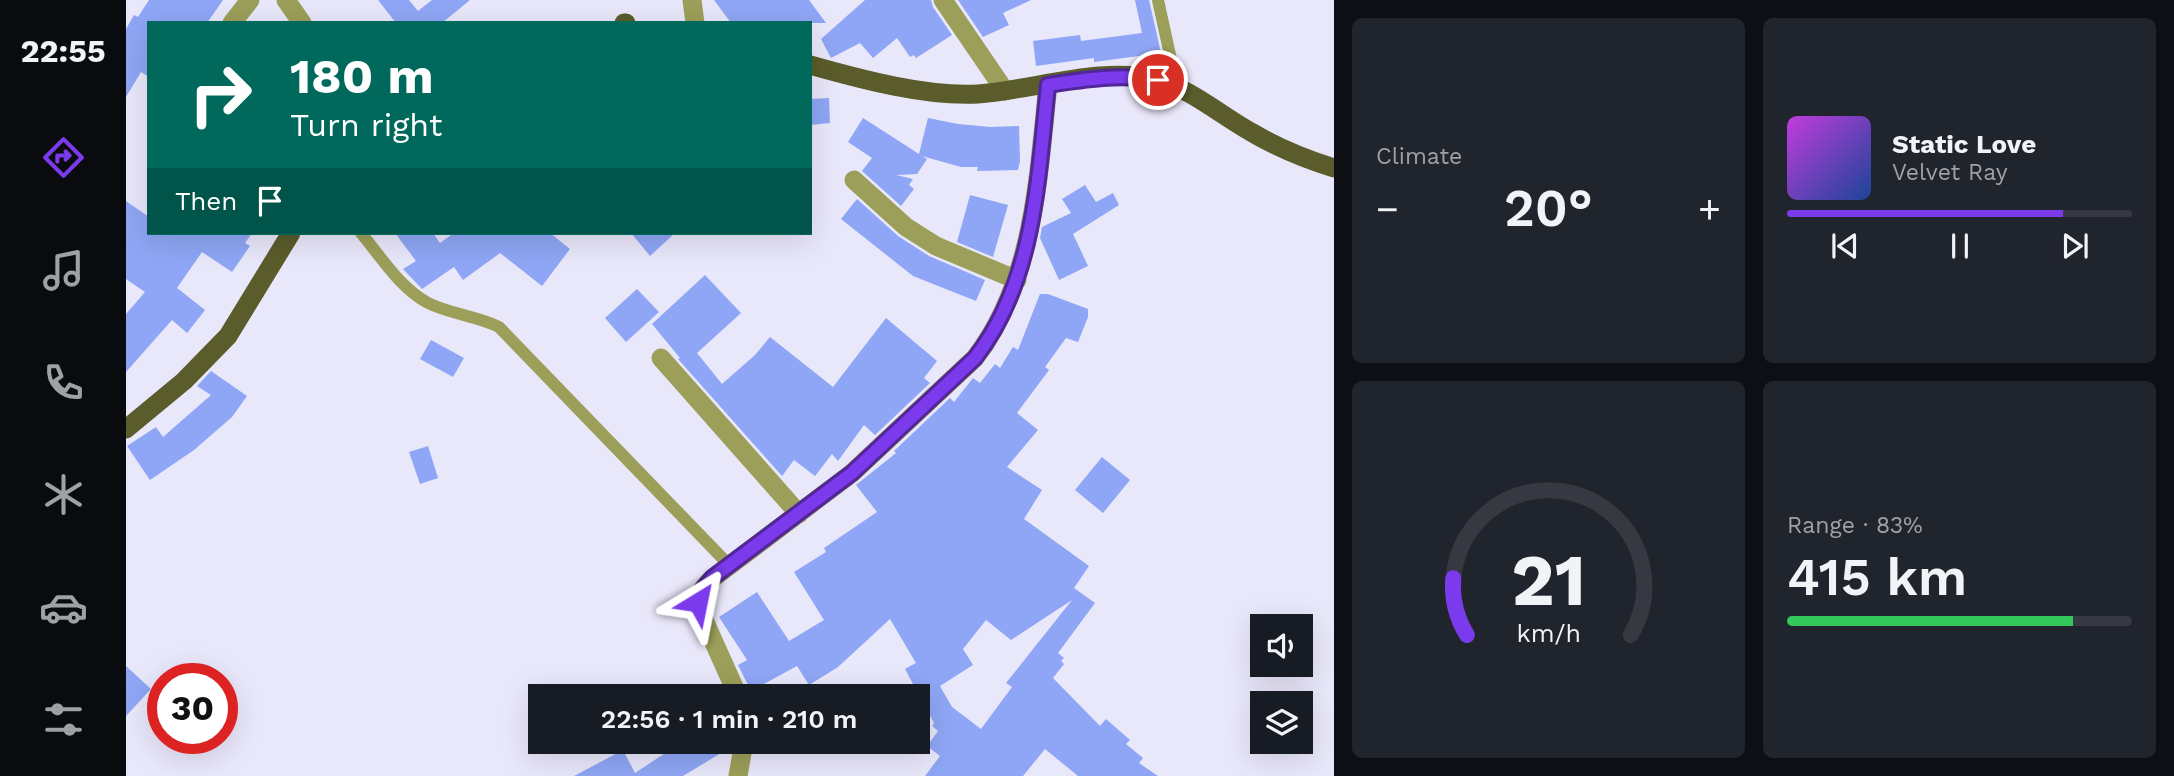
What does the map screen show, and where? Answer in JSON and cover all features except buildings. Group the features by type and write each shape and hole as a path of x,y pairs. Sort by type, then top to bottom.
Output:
{"main road":[{"path":"812,65 919,90 975,94 1108,76 1158,80 1177,87 1273,145 1295,156 1334,168"},
{"path":"126,429 184,382 228,336 290,235"}],"street":[{"path":"234,21 250,0"},
{"path":"285,0 301,21"},
{"path":"692,0 695,21"},
{"path":"943,0 1005,91"},
{"path":"733,684 698,602 702,590 729,565 852,473 975,358 992,337 1017,280 1025,253 1038,181 1048,85"},
{"path":"854,180 906,228 936,246 1017,280"},
{"path":"661,359 799,514"},
{"path":"738,776 742,754"}],"lane":[{"path":"1158,0 1177,87"},
{"path":"363,235 407,289 429,303 486,320 499,327 729,565"}],"route":[{"path":"698,602 702,590 712,578 852,473 975,358 992,337 1017,280 1025,253 1038,181 1048,85 1108,76 1158,80"}]}
